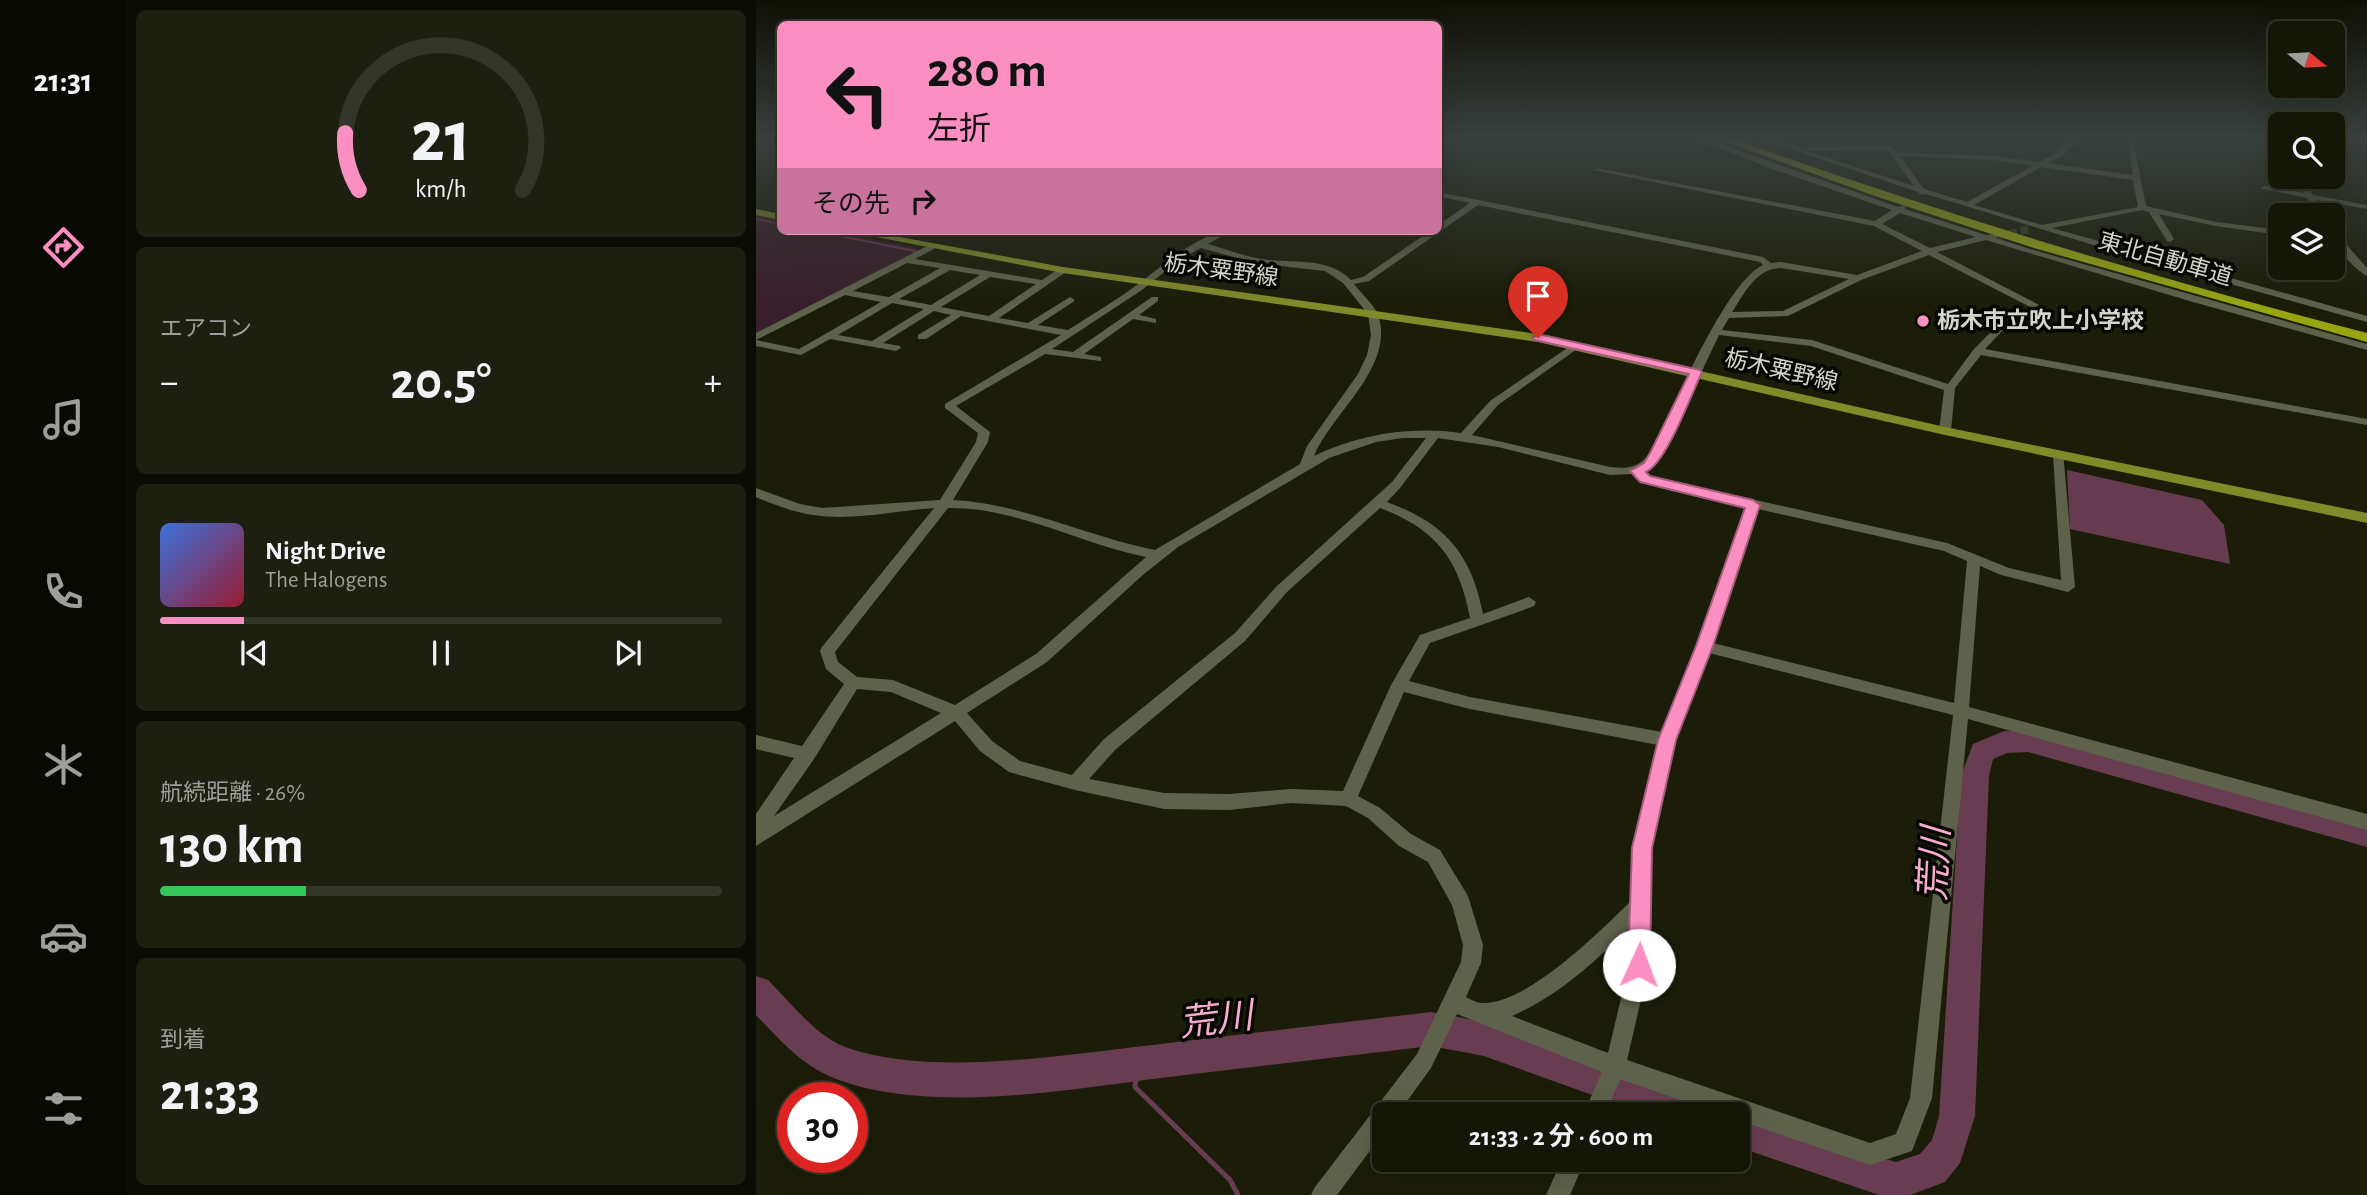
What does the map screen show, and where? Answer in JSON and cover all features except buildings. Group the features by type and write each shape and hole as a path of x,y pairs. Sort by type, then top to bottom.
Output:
{"highway":[{"name":"東北自動車道","path":"1873,192 2024,240 2367,338"},
{"name":"東北自動車道","path":"1902,192 2017,230 2367,328"}],"main road":[{"path":"756,212 777,216"},
{"name":"栃木粟野線","path":"870,235 1063,270 1373,313 1576,345 2059,455 2367,518"}],"street":[{"path":"1712,192 1876,223 2042,309 2027,329 2003,326 1978,351 1950,388 1945,430"},
{"path":"1853,192 2202,302 2367,347"},
{"path":"1919,192 2192,273 2367,319"},
{"path":"1968,205 1989,192"},
{"path":"2140,192 2142,208"},
{"path":"2283,192 2367,207"},
{"path":"2306,192 2313,203"},
{"path":"1442,195 1763,260 1769,265 1858,278"},
{"path":"1442,226 1477,202"},
{"path":"1876,223 1900,208"},
{"path":"2036,228 2142,208 2216,224 2268,231"},
{"path":"2152,210 2171,239"},
{"path":"1219,235 1176,258 1072,334 949,406 984,432 982,442 944,504 827,651 831,666 853,683 893,686 957,713 986,746 1016,767 1075,783 1164,801 1230,802 1291,796 1348,799 1374,813 1405,840 1434,856 1461,902 1473,945 1471,963 1424,1061 1323,1195"},
{"path":"1348,283 1366,279 1430,235"},
{"path":"1727,315 1785,314 1858,278 1926,251 1991,237"},
{"path":"1200,245 1265,262 1324,268 1340,275 1357,299 1373,313 1376,335 1363,376 1309,450 1305,465"},
{"path":"756,337 931,247"},
{"path":"2345,251 2367,273"},
{"path":"2347,253 2367,257"},
{"path":"907,260 1044,283"},
{"path":"756,838 823,793 1045,657 1157,555 1305,465 1360,440 1400,434 1435,434 1464,437 1610,471 1625,473 1648,466 1727,315 1757,271 1769,265"},
{"path":"756,344 801,352 948,267"},
{"path":"991,318 1063,270"},
{"path":"874,344 988,274"},
{"path":"845,292 1072,334"},
{"path":"1076,356 1155,299"},
{"path":"1030,326 1070,300"},
{"path":"922,337 960,313"},
{"path":"1131,316 1153,321"},
{"path":"1717,332 1812,343 1950,388"},
{"path":"828,336 896,348"},
{"path":"1464,437 1494,403 1576,345"},
{"path":"1044,351 1097,359"},
{"path":"1978,351 2367,422"},
{"path":"1075,783 1110,744 1240,637 1282,589 1378,503 1435,434"},
{"path":"1637,471 1645,479 1947,547 2006,572 2068,587 2059,455"},
{"path":"756,492 782,504 820,512 944,504 1003,509 1130,551 1157,555"},
{"path":"1378,503 1418,519 1447,545 1469,582 1477,620"},
{"path":"1600,1102 1615,1067 1639,965 1642,848 1667,740 1704,646 1753,505"},
{"path":"1453,1001 1615,1067 1870,1154 1904,1143 1921,1098 1974,558"},
{"path":"1348,799 1399,685 1425,639 1529,602"},
{"path":"1704,646 1961,711 2367,822"},
{"path":"756,829 853,683"},
{"path":"1399,685 1470,703 1667,740"},
{"path":"756,742 808,754"},
{"path":"1481,1014 1518,1006 1586,956 1641,904"},
{"path":"1558,1195 1569,1172"}],"shaded area":[{"path":"756,215 777,219 777,235 854,235 917,248 918,251 756,335"},
{"path":"2067,470 2202,500 2224,525 2230,564 2070,529"}],"waterway":[{"path":"756,219 777,223"},
{"path":"835,235 915,251 914,254"},
{"name":"荒川","path":"1750,1133 1849,1168 1896,1181 1932,1169 1947,1150 1957,1116 1975,776 1982,752 2004,742 2028,741 2367,834"},
{"name":"荒川","path":"756,992 811,1047 841,1064 880,1073 933,1080 1045,1075 1431,1029 1484,1039 1661,1102"},
{"path":"1138,1062 1135,1087 1230,1180 1238,1195"}],"tunnel":[{"path":"1998,236 2031,229"}],"place":[{"name":"栃木市立吹上小学校","path":"1923,321"}],"route":[{"path":"1538,338 1696,372 1658,451 1648,466 1637,471 1645,479 1753,505 1704,646 1667,740 1642,848 1639,965"}]}
